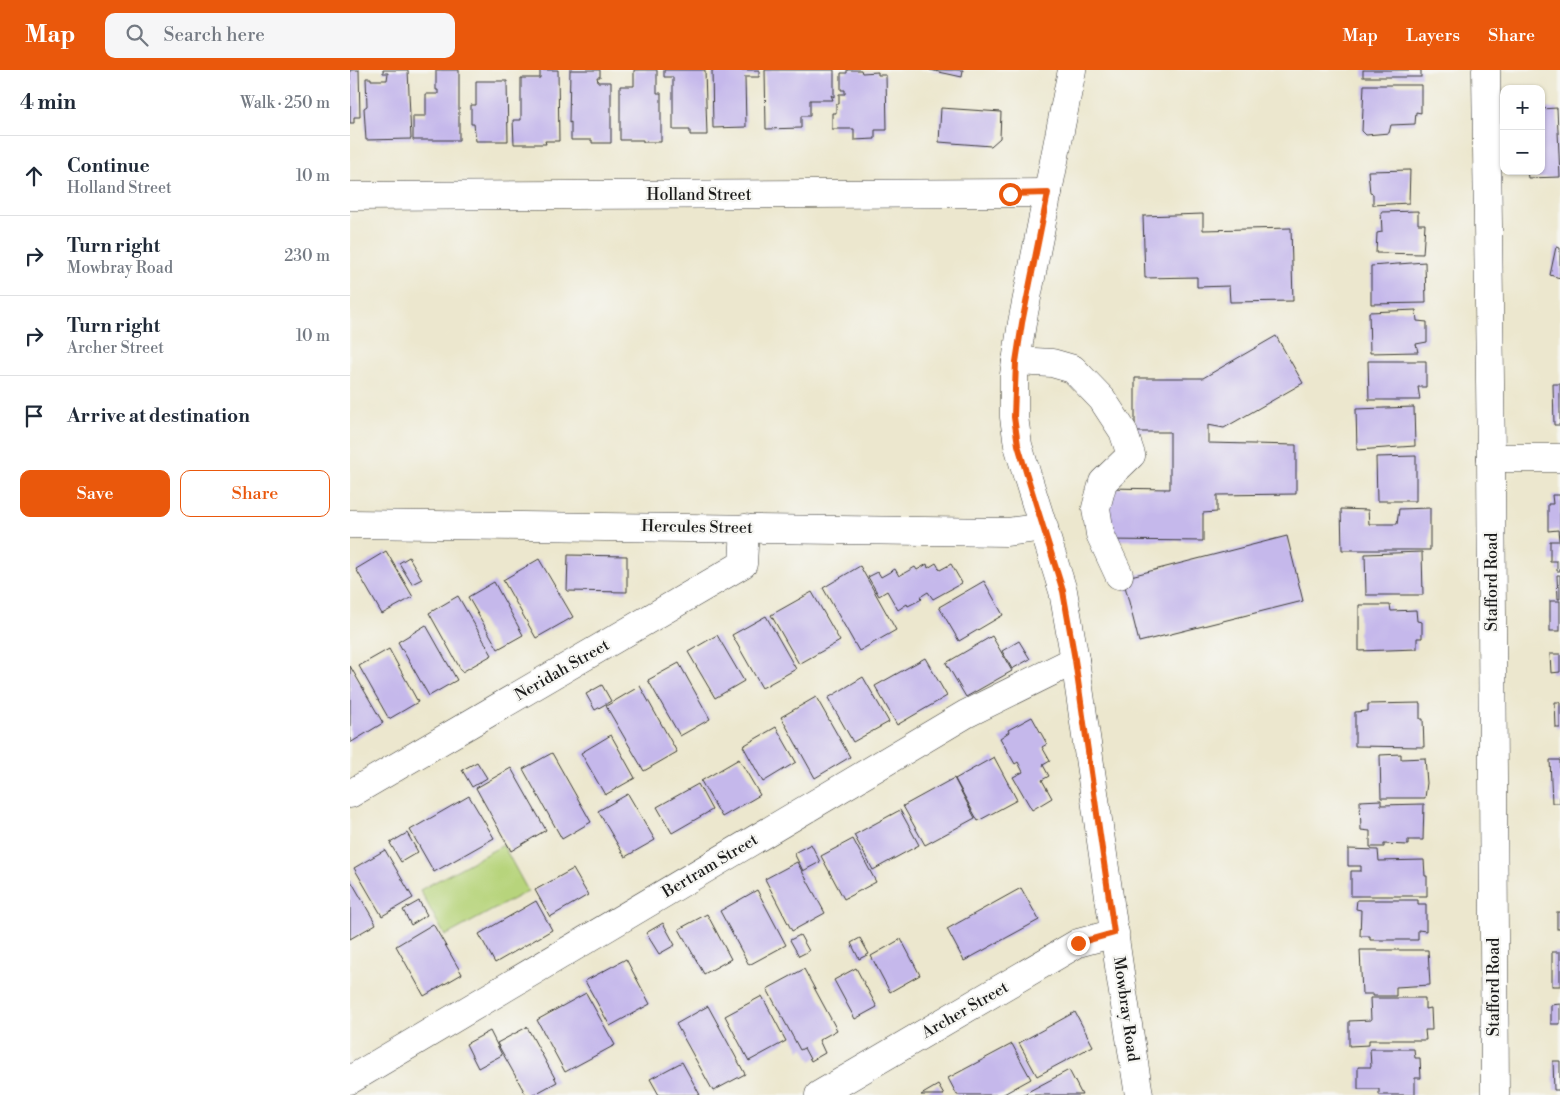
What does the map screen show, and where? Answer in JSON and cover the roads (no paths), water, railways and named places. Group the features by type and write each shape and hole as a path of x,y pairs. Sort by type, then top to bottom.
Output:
{"street":[{"name":"Mowbray Road","path":"1072,70 1022,323 1016,362 1014,417 1018,445 1063,591 1075,660 1139,1095"},
{"name":"Stafford Road","path":"1486,70 1491,458 1495,1095"},
{"name":"Holland Street","path":"350,196 1048,193"},
{"path":"1016,362 1052,363 1073,369 1102,399 1123,431 1131,455 1103,482 1096,508 1100,534 1119,575"},
{"path":"1491,458 1560,458"},
{"name":"Hercules Street","path":"350,524 1007,532 1044,527"},
{"name":"Neridah Street","path":"350,794 743,564 745,528"},
{"name":"Bertram Street","path":"350,1080 966,714 1075,660"},
{"name":"Archer Street","path":"819,1095 1078,943 1114,933"}]}
